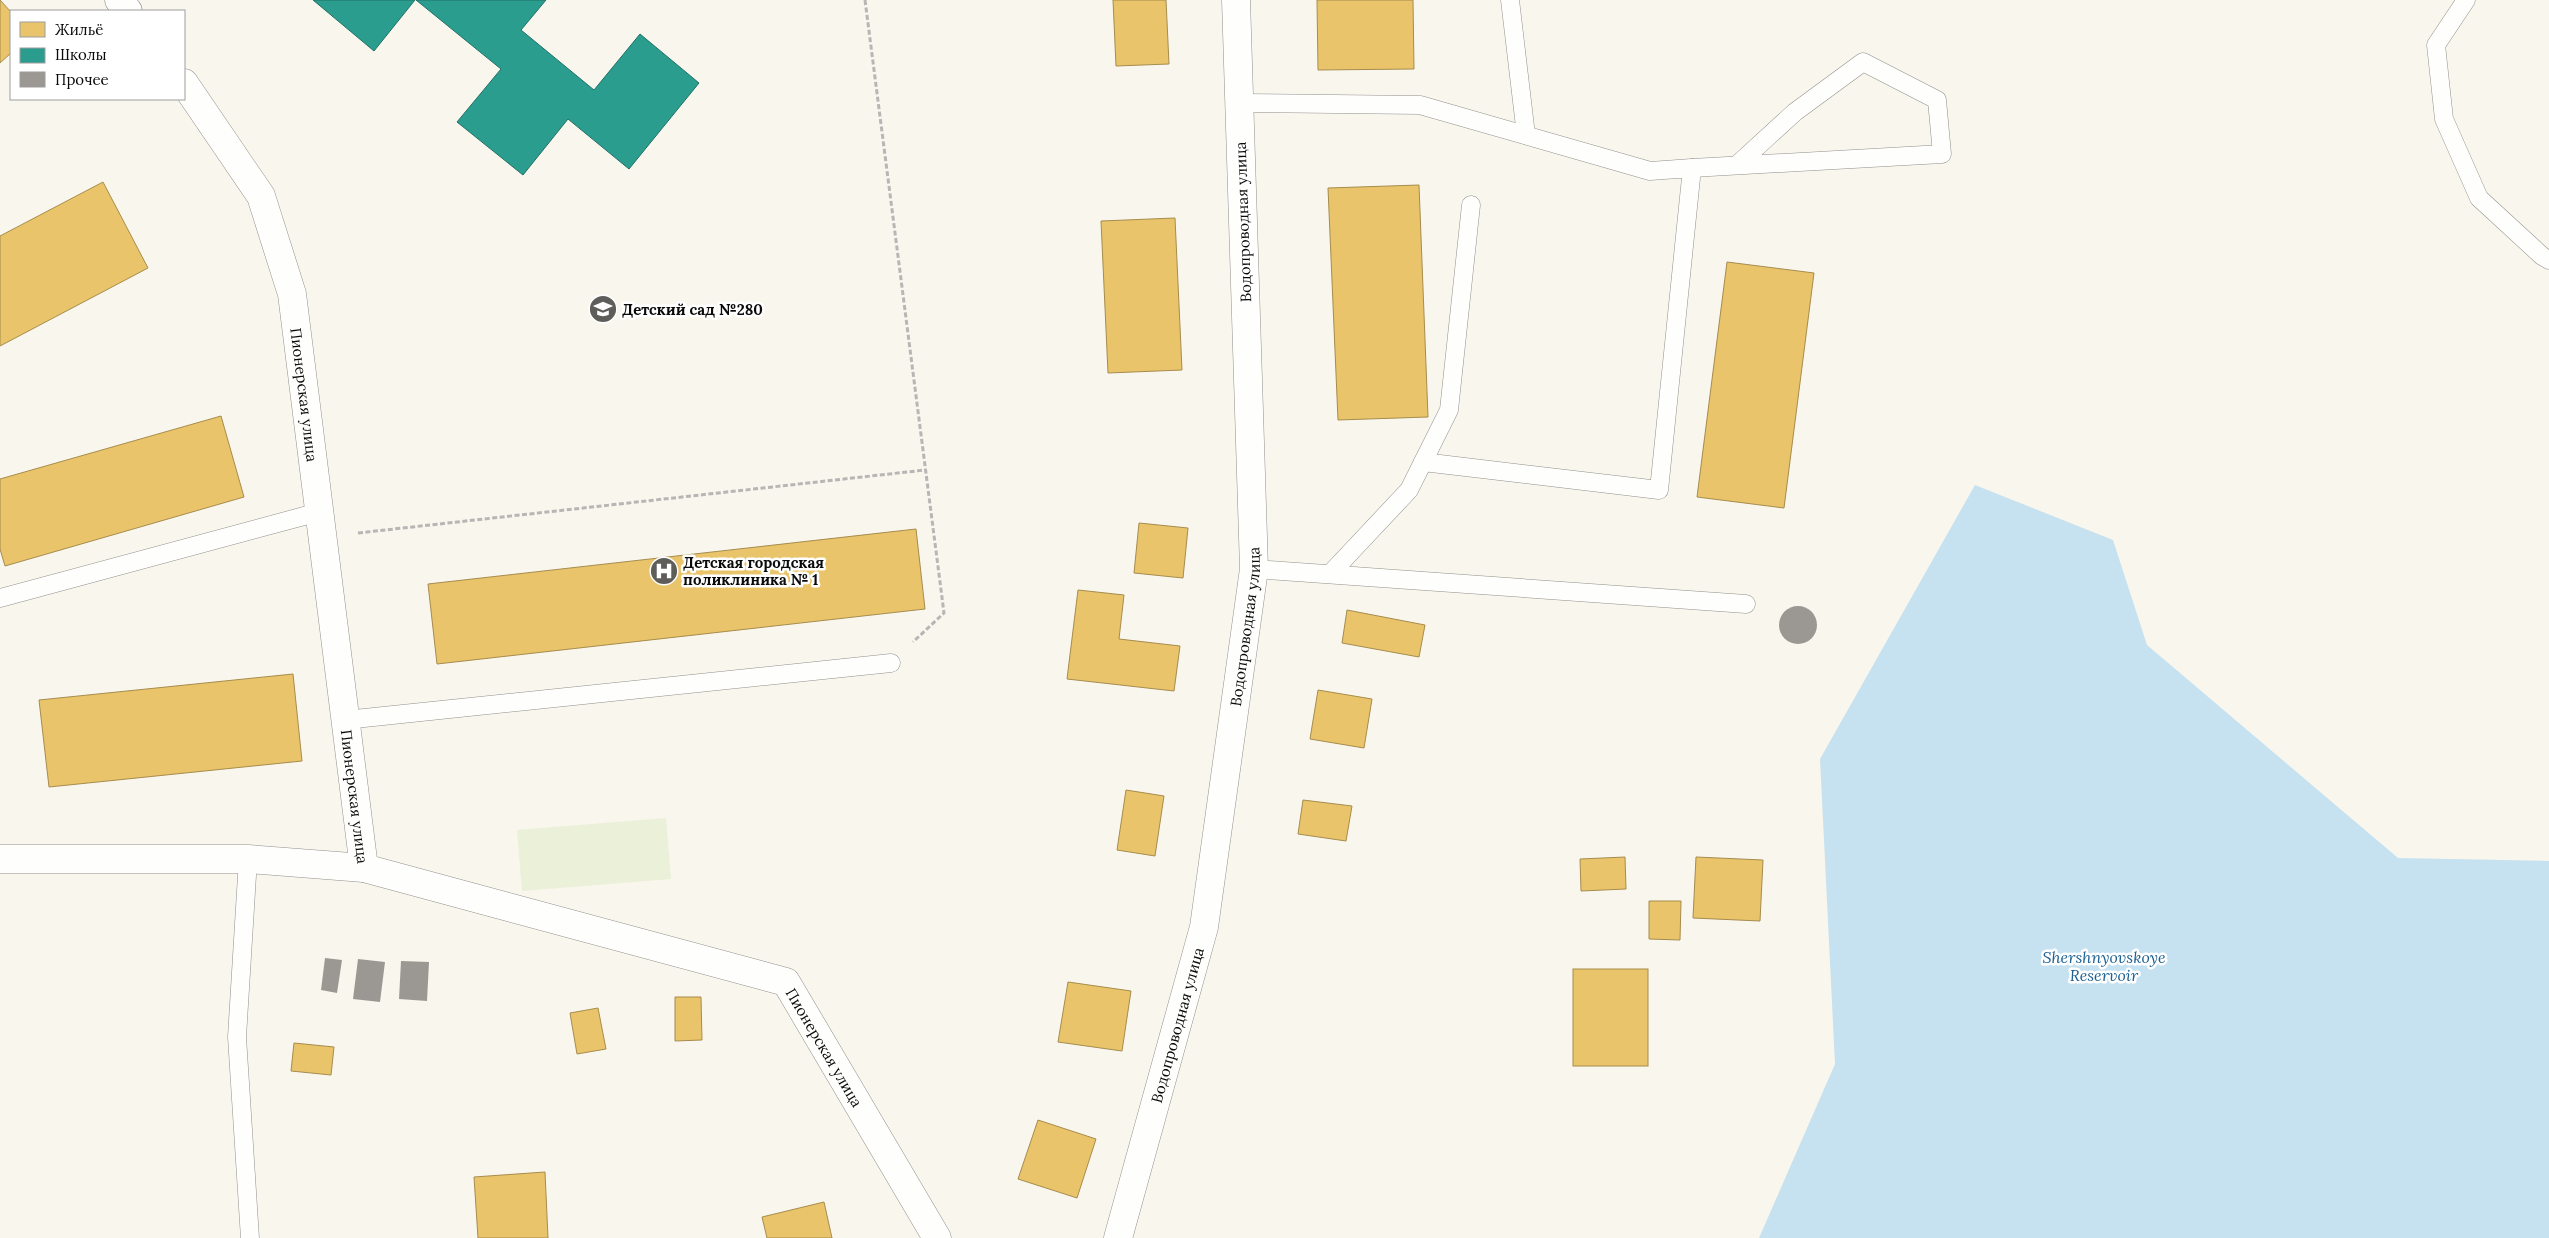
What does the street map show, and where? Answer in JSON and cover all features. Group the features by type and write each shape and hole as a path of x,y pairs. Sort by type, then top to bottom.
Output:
{"street":[{"path":"119,0 127,10"},
{"name":"Водопроводная улица","path":"1118,1238 1204,927 1254,569 1236,0"},
{"name":"Пионерская улица","path":"185,84 261,196 292,294 364,868 786,982 937,1238"},
{"path":"0,859 248,859 364,868"}],"lane":[{"path":"1510,0 1526,135"},
{"path":"2466,0 2436,45 2444,119 2479,198 2542,256 2549,260"},
{"path":"1239,103 1420,105 1650,170 1942,154 1937,100 1863,62 1795,112 1737,165"},
{"path":"1423,462 1659,490 1692,168"},
{"path":"1330,574 1409,490 1449,410 1471,206"},
{"path":"0,598 321,524"},
{"path":"1254,569 1746,604"},
{"path":"346,720 891,663"},
{"path":"248,859 237,1037 250,1238"}],"path":[{"path":"865,0 944,613 891,663"},
{"path":"321,524 925,470"}],"green space":[{"path":"666,818 671,879 522,891 517,830"}],"water":[{"name":"Shershnyovskoye Reservoir","path":"1975,485 2113,540 2147,645 2398,858 2549,861 2549,1238 1759,1238 1835,1064 1820,759"}],"building: Жильё":[{"path":"0,0 10,11 10,54 0,63"},
{"path":"1113,0 1166,0 1169,64 1116,66"},
{"path":"1317,0 1413,0 1414,69 1318,70"},
{"path":"103,182 148,268 0,346 0,236"},
{"path":"1419,185 1428,417 1338,420 1328,188"},
{"path":"1175,218 1182,370 1108,373 1101,221"},
{"path":"1727,262 1814,273 1784,508 1697,497"},
{"path":"221,416 244,497 5,566 0,549 0,479"},
{"path":"1139,523 1188,528 1183,578 1134,573"},
{"path":"916,529 925,609 437,664 428,584"},
{"path":"1078,590 1124,595 1119,639 1180,646 1174,691 1067,679"},
{"path":"1347,610 1425,625 1419,657 1342,643"},
{"path":"293,674 302,761 49,787 39,700"},
{"path":"1318,690 1372,699 1364,748 1310,739"},
{"path":"1126,790 1164,796 1155,856 1117,850"},
{"path":"1303,800 1352,806 1346,841 1298,834"},
{"path":"1625,857 1626,889 1581,891 1580,859"},
{"path":"1696,857 1763,860 1760,921 1693,918"},
{"path":"1649,901 1681,901 1680,940 1649,939"},
{"path":"1573,969 1648,969 1648,1066 1573,1066"},
{"path":"1068,982 1131,991 1122,1051 1058,1042"},
{"path":"675,997 701,997 702,1040 675,1041"},
{"path":"598,1008 606,1049 577,1054 570,1013"},
{"path":"294,1043 334,1047 331,1075 291,1071"},
{"path":"1038,1120 1096,1139 1077,1198 1018,1179"},
{"path":"545,1172 548,1238 478,1238 474,1177"},
{"path":"824,1202 832,1238 767,1238 762,1217"}],"building: Школы":[{"path":"313,0 415,0 374,51"},
{"path":"416,0 546,0 521,30 594,90 640,34 699,83 629,169 568,119 523,175 457,122 501,69"}],"building: Прочее":[{"path":"1798,606 1812,611 1817,625 1812,639 1798,644 1784,639 1779,625 1784,611"},
{"path":"325,958 342,960 337,993 321,990"},
{"path":"358,959 385,962 380,1002 353,999"},
{"path":"401,961 429,962 427,1001 399,999"}],"place":[{"name":"Детский сад №280","path":"603,309"},
{"name":"Детская городская поликлиника № 1","path":"664,571"}]}
